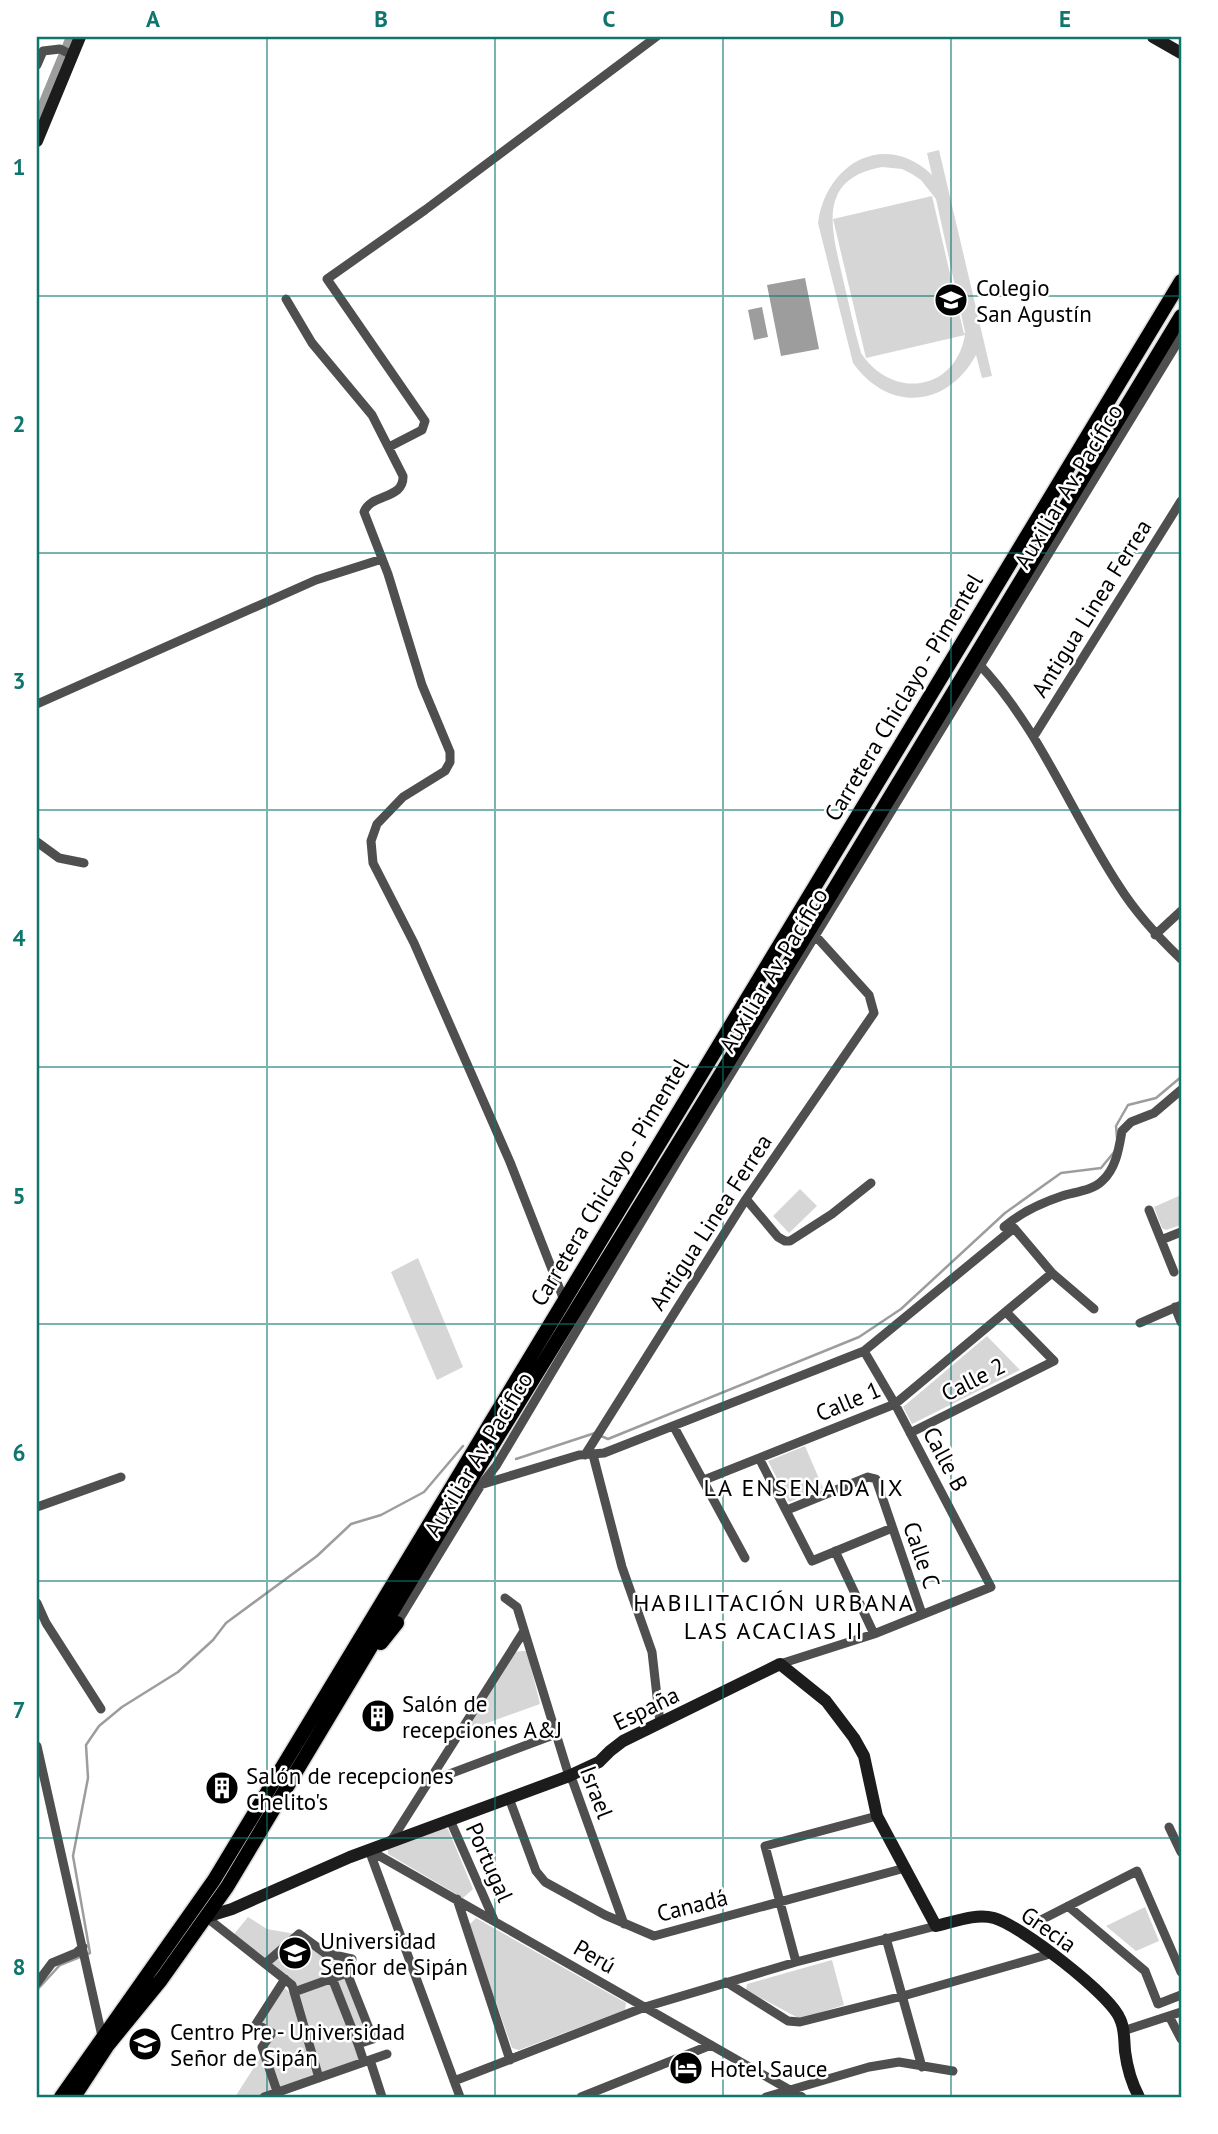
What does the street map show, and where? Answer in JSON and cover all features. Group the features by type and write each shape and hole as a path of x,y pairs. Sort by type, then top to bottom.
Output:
{"main road":[{"name":"Carretera Chiclayo - Pimentel","path":"61,2097 214,1880 1181,281"},
{"name":"Carretera Chiclayo - Pimentel","path":"79,2095 108,2045 161,1980 233,1875 465,1490 813,933 977,662 1060,514 1181,316"},
{"path":"1045,507 1052,515 1060,514"},
{"path":"564,1300 575,1302 578,1308"},
{"path":"342,1694 397,1623"}],"street":[{"path":"37,141 67,52 80,37"},
{"path":"389,447 422,430 425,421 327,279 436,202 656,37"},
{"path":"1153,37 1181,53"},
{"path":"37,65 40,48 67,52"},
{"path":"286,299 319,352 367,407 403,476 400,490 367,506 364,512 383,559 422,685 451,757 445,771 403,797 377,824 371,841 373,863 414,943 510,1162 564,1300"},
{"name":"Auxiliar Av. Pacífico","path":"977,662 1181,337"},
{"name":"Antigua Linea Ferrea","path":"1034,736 1181,501"},
{"path":"37,704 316,580 383,559"},
{"path":"977,662 1034,736 1118,886 1156,935 1181,959"},
{"path":"37,842 59,858 84,863"},
{"path":"1156,935 1181,911"},
{"name":"Auxiliar Av. Pacífico","path":"397,1623 481,1485 496,1466 813,933"},
{"name":"Antigua Linea Ferrea","path":"589,1455 746,1199 874,1013 869,995 813,933"},
{"path":"1004,1227 1031,1209 1091,1188 1102,1181 1111,1169 1119,1149 1122,1131 1131,1122 1154,1113 1181,1090"},
{"path":"746,1199 778,1237 790,1241 832,1214 871,1183"},
{"path":"1149,1210 1174,1272"},
{"path":"465,1490 589,1455 674,1427 864,1351 1014,1228 1052,1273 1094,1309"},
{"path":"1161,1240 1181,1232"},
{"name":"Calle 1","path":"704,1480 895,1404 1052,1273"},
{"path":"1140,1323 1178,1306 1181,1322"},
{"name":"Calle 2","path":"910,1433 1054,1361 1006,1312"},
{"name":"Calle B","path":"864,1351 895,1404 991,1587"},
{"path":"674,1427 745,1558"},
{"path":"589,1455 622,1567 652,1652 660,1723"},
{"path":"759,1458 812,1561 892,1528"},
{"path":"37,1507 121,1477"},
{"name":"Calle C","path":"787,1510 872,1477 876,1479 922,1615"},
{"path":"835,1551 874,1634"},
{"name":"España","path":"206,1917 232,1909 391,1841 569,1776 599,1762 624,1741 780,1664 874,1634 991,1587"},
{"name":"Israel","path":"505,1598 517,1607 569,1776 624,1924"},
{"path":"37,1603 40,1626 101,1709"},
{"path":"391,1841 524,1631"},
{"path":"454,2081 645,2007 796,1962 936,1926 877,1816 864,1756 854,1738 826,1701 780,1664"},
{"path":"428,1782 556,1734"},
{"path":"37,1746 102,2036"},
{"name":"Canadá","path":"509,1798 536,1871 545,1882 624,1924 654,1936 905,1868"},
{"path":"796,1962 765,1846 877,1816"},
{"name":"Portugal","path":"450,1820 494,1920"},
{"path":"1169,1827 1181,1852"},
{"path":"369,1850 460,2097"},
{"name":"Perú","path":"369,1850 802,2097"},
{"path":"1039,1921 1138,1871 1181,1972"},
{"path":"457,1899 510,2060"},
{"path":"1068,1906 1145,1971 1158,2004 1181,1995"},
{"name":"Grecia","path":"936,1926 985,1916 998,1919 1025,1934 1113,2006 1121,2019 1128,2068 1139,2097"},
{"path":"206,1917 292,1984 319,2078"},
{"path":"266,1963 299,1934 324,1953 352,1959 347,1973 373,2039 358,2044"},
{"path":"886,1938 922,2067"},
{"path":"37,1983 52,1963 76,1953 85,1953"},
{"path":"726,1982 788,2021 800,2022 1050,1954"},
{"path":"294,1992 347,1973"},
{"path":"332,1978 382,2097"},
{"path":"278,2095 262,2048 272,2033 256,2024 285,1979"},
{"path":"343,2007 357,2001"},
{"path":"1124,2031 1181,2012"},
{"path":"1169,2016 1181,2039"},
{"path":"581,2097 711,2045"},
{"path":"264,2097 278,2095 387,2054"},
{"path":"766,2097 869,2067 899,2063 953,2071"}],"shaded area":[{"path":"939,150 992,376 982,378 976,355 964,373 950,386 917,398 883,390 867,379 853,363 818,223 823,202 833,184 845,170 860,160 877,155 895,155 914,162 932,175 927,153","holes":["882,167 902,169 921,180 936,199 964,334 932,196 833,219 837,195 846,183 861,173","833,219 866,358 965,335 959,354 949,368 936,378 921,383 905,383 889,378 874,368 861,353 858,344 835,243"]},
{"path":"805,278 819,349 781,356 767,285"},
{"path":"762,307 768,337 754,340 748,310"},
{"path":"800,1189 817,1206 789,1233 773,1216"},
{"path":"1181,1195 1181,1225 1166,1230 1162,1228 1154,1207"},
{"path":"418,1258 463,1367 437,1380 391,1272"},
{"path":"987,1336 1020,1370 912,1424 903,1407"},
{"path":"805,1446 823,1488 789,1502 768,1461"},
{"path":"527,1651 540,1704 465,1731 514,1652"},
{"path":"443,1827 448,1829 473,1889 463,1898 388,1854 388,1849"},
{"path":"1145,1907 1159,1941 1136,1951 1106,1926"},
{"path":"248,1917 267,1929 295,1934 331,1960 348,1962 350,1969 293,1991 230,1939"},
{"path":"476,1918 626,2003 625,2010 519,2050 512,2048 469,1925"},
{"path":"832,1960 844,2005 800,2019 746,1990 747,1984"},
{"path":"351,1973 378,2037 354,2046 359,2061 276,2097 235,2097 276,2033 260,2022 282,1986 293,1995"}],"waterway":[{"path":"37,119 71,37"},
{"path":"1117,1138 1116,1126 1128,1105 1156,1098 1181,1077"},
{"path":"601,1436 608,1439 859,1337 901,1309 1005,1213 1061,1173 1101,1168 1115,1151"},
{"path":"516,1459 595,1433"},
{"path":"37,1990 60,1965 90,1953 73,1856 88,1778 86,1745 99,1726 122,1707 178,1672 213,1640 226,1623 317,1556 351,1524 381,1515 424,1492 463,1446"}],"place":[{"name":"Colegio San Agustín","path":"951,300"},
{"name":"Salón de recepciones A&J","path":"378,1716"},
{"name":"Salón de recepciones Chelito's","path":"222,1788"},
{"name":"Universidad Señor de Sipán","path":"295,1953"},
{"name":"Centro Pre - Universidad Señor de Sipán","path":"145,2044"},
{"name":"Hotel Sauce","path":"686,2068"}],"district":[{"name":"LA ENSENADA IX","path":"804,1487"},
{"name":"HABILITACIÓN URBANA LAS ACACIAS II","path":"774,1616"}]}
